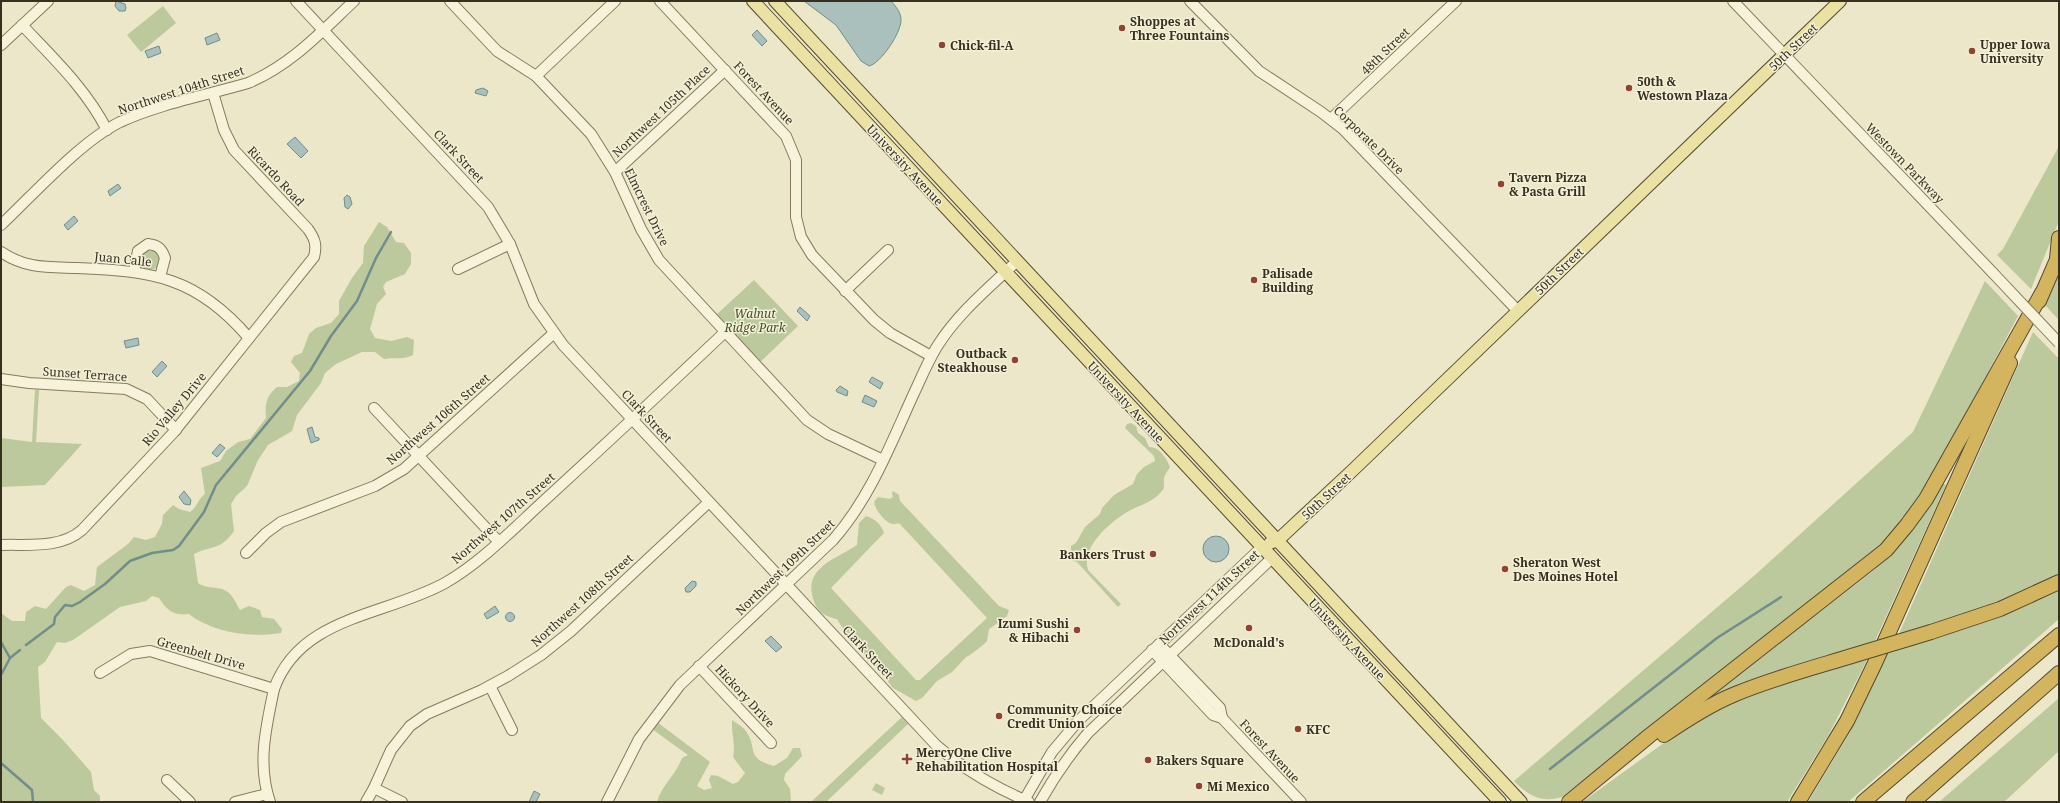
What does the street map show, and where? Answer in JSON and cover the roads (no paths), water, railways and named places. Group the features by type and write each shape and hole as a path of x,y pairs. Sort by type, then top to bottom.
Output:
{"highway":[{"path":"1798,802 1847,721 1875,663 2058,257 2059,238"},
{"path":"1569,802 1648,736 1886,550 1926,500 1992,379 2042,293"},
{"path":"1593,783 1697,714 1732,695 1769,681 1931,632 2000,609 2059,582"},
{"path":"1863,802 2059,635"},
{"path":"1913,802 2059,673"},
{"path":"2004,722 2059,681"}],"main road":[{"name":"University Avenue","path":"753,1 1500,802"},
{"name":"University Avenue","path":"775,1 1521,802"},
{"name":"50th Street","path":"1278,540 1840,1"},
{"name":"Northwest 114th Street","path":"1262,547 1278,540"},
{"name":"Northwest 114th Street","path":"1272,558 1278,540"}],"street":[{"path":"1,45 48,1"},
{"name":"Clark Street","path":"296,1 488,208 510,244 534,304 554,333 632,419 936,745 958,764 987,783 1025,801"},
{"name":"Northwest 104th Street","path":"1,225 78,152 107,130 144,113 248,83 278,68 304,49 354,1"},
{"name":"Elmcrest Drive","path":"450,1 496,51 536,76 592,134 616,172 644,234 659,260 725,332 813,425 883,460"},
{"path":"536,76 615,1"},
{"name":"Forest Avenue","path":"660,1 786,136 796,160 796,217 801,238 812,255 870,317 890,333 931,356"},
{"name":"Corporate Drive","path":"1190,1 1259,71 1331,120 1354,139 1518,311"},
{"name":"48th Street","path":"1331,120 1456,1"},
{"name":"Westown Parkway","path":"1733,1 2059,343"},
{"path":"22,25 74,80 98,112 107,130"},
{"name":"Northwest 105th Place","path":"616,172 725,70"},
{"name":"Ricardo Road","path":"214,93 224,130 234,150 308,229"},
{"name":"Rio Valley Drive","path":"1,545 54,543 74,537 176,430 314,257 315,242 308,229"},
{"path":"134,271 138,251 148,244 155,245 160,248 165,258 160,277"},
{"path":"458,269 510,244"},
{"path":"845,291 888,250"},
{"name":"Juan Calle","path":"1,252 12,259 31,266 134,271 179,283 206,298 236,323 249,338"},
{"name":"Northwest 109th Street","path":"607,802 639,739 652,719 680,685 847,524 860,507 931,356 950,327 965,309 1017,261"},
{"name":"Northwest 107th Street","path":"268,798 263,775 263,754 266,728 274,689 286,663 292,655 319,633 421,594 468,568 500,542 725,332"},
{"name":"Northwest 106th Street","path":"246,553 266,533 281,522 375,486 404,469 554,333"},
{"name":"Sunset Terrace","path":"1,378 28,383 126,389 146,399 176,430"},
{"path":"374,408 500,542"},
{"name":"Northwest 108th Street","path":"366,802 391,750 410,726 427,714 490,686 541,655 571,631 709,502"},
{"name":"Northwest 114th Street","path":"1025,801 1040,769 1063,737 1262,547"},
{"name":"Northwest 114th Street","path":"1040,802 1053,778 1068,756 1088,733 1272,558"},
{"name":"Forest Avenue","path":"1156,647 1167,658 1213,715 1222,718 1301,802"},
{"name":"Greenbelt Drive","path":"100,673 131,654 150,651 274,689"},
{"name":"Hickory Drive","path":"699,666 771,743"},
{"path":"490,686 512,730"},
{"path":"167,780 190,802"},
{"path":"374,788 402,802"},
{"path":"235,802 268,798"}],"water":[{"path":"116,1 125,4 125,11 119,11 115,6"},
{"path":"804,1 891,1 900,14 900,26 890,47 874,64 869,66 861,61 836,25"},
{"path":"757,30 767,41 762,46 752,35"},
{"path":"217,33 220,40 207,45 205,38"},
{"path":"159,46 161,53 148,58 145,51"},
{"path":"483,88 488,91 486,96 475,93 476,90"},
{"path":"295,137 308,151 301,158 287,144"},
{"path":"118,184 121,188 110,196 108,191"},
{"path":"347,195 350,197 352,204 348,209 345,207 344,198"},
{"path":"74,216 78,221 68,230 64,225"},
{"path":"800,307 810,316 807,321 797,311"},
{"path":"138,338 139,345 126,348 124,341"},
{"path":"162,361 167,366 157,377 152,372"},
{"path":"872,377 883,383 880,389 869,382"},
{"path":"840,386 848,391 847,396 837,392 836,390"},
{"path":"865,395 877,401 874,407 862,402"},
{"path":"312,427 315,437 319,438 319,440 311,443 307,429"},
{"path":"220,444 225,448 217,457 212,453"},
{"path":"184,491 191,500 190,505 184,504 179,497"},
{"path":"1216,536 1225,540 1229,549 1225,558 1216,562 1207,558 1203,549 1207,540"},
{"path":"692,581 696,582 696,586 690,592 686,592 685,588"},
{"path":"495,606 499,612 487,619 484,614"},
{"path":"510,612 515,617 510,622 505,617"},
{"path":"771,636 782,647 776,652 765,641"},
{"path":"534,791 540,794 536,802 529,802"}],"waterway":[{"path":"26,645 54,624 55,617 65,605 72,606 80,602 105,584 130,561 152,553 173,550 179,546 204,512 216,485 310,371 331,336 357,301 376,258 391,232"},
{"path":"1550,769 1717,638 1781,597"},
{"path":"1,642 10,658"},
{"path":"1,675 10,658 20,650"},
{"path":"1,763 32,790 33,802"}],"place":[{"name":"Shoppes at Three Fountains","path":"1122,28"},
{"name":"Chick-fil-A","path":"942,45"},
{"name":"Upper Iowa University","path":"1972,51"},
{"name":"50th & Westown Plaza","path":"1629,88"},
{"name":"Tavern Pizza & Pasta Grill","path":"1501,184"},
{"name":"Palisade Building","path":"1254,280"},
{"name":"Outback Steakhouse","path":"1015,360"},
{"name":"Bankers Trust","path":"1153,554"},
{"name":"Sheraton West Des Moines Hotel","path":"1505,569"},
{"name":"McDonald's","path":"1249,628"},
{"name":"Izumi Sushi & Hibachi","path":"1077,630"},
{"name":"Community Choice Credit Union","path":"999,716"},
{"name":"KFC","path":"1298,729"},
{"name":"MercyOne Clive Rehabilitation Hospital","path":"907,759"},
{"name":"Bakers Square","path":"1148,760"},
{"name":"Mi Mexico","path":"1199,786"}],"park label":[{"name":"Walnut Ridge Park","path":"755,320"}]}
